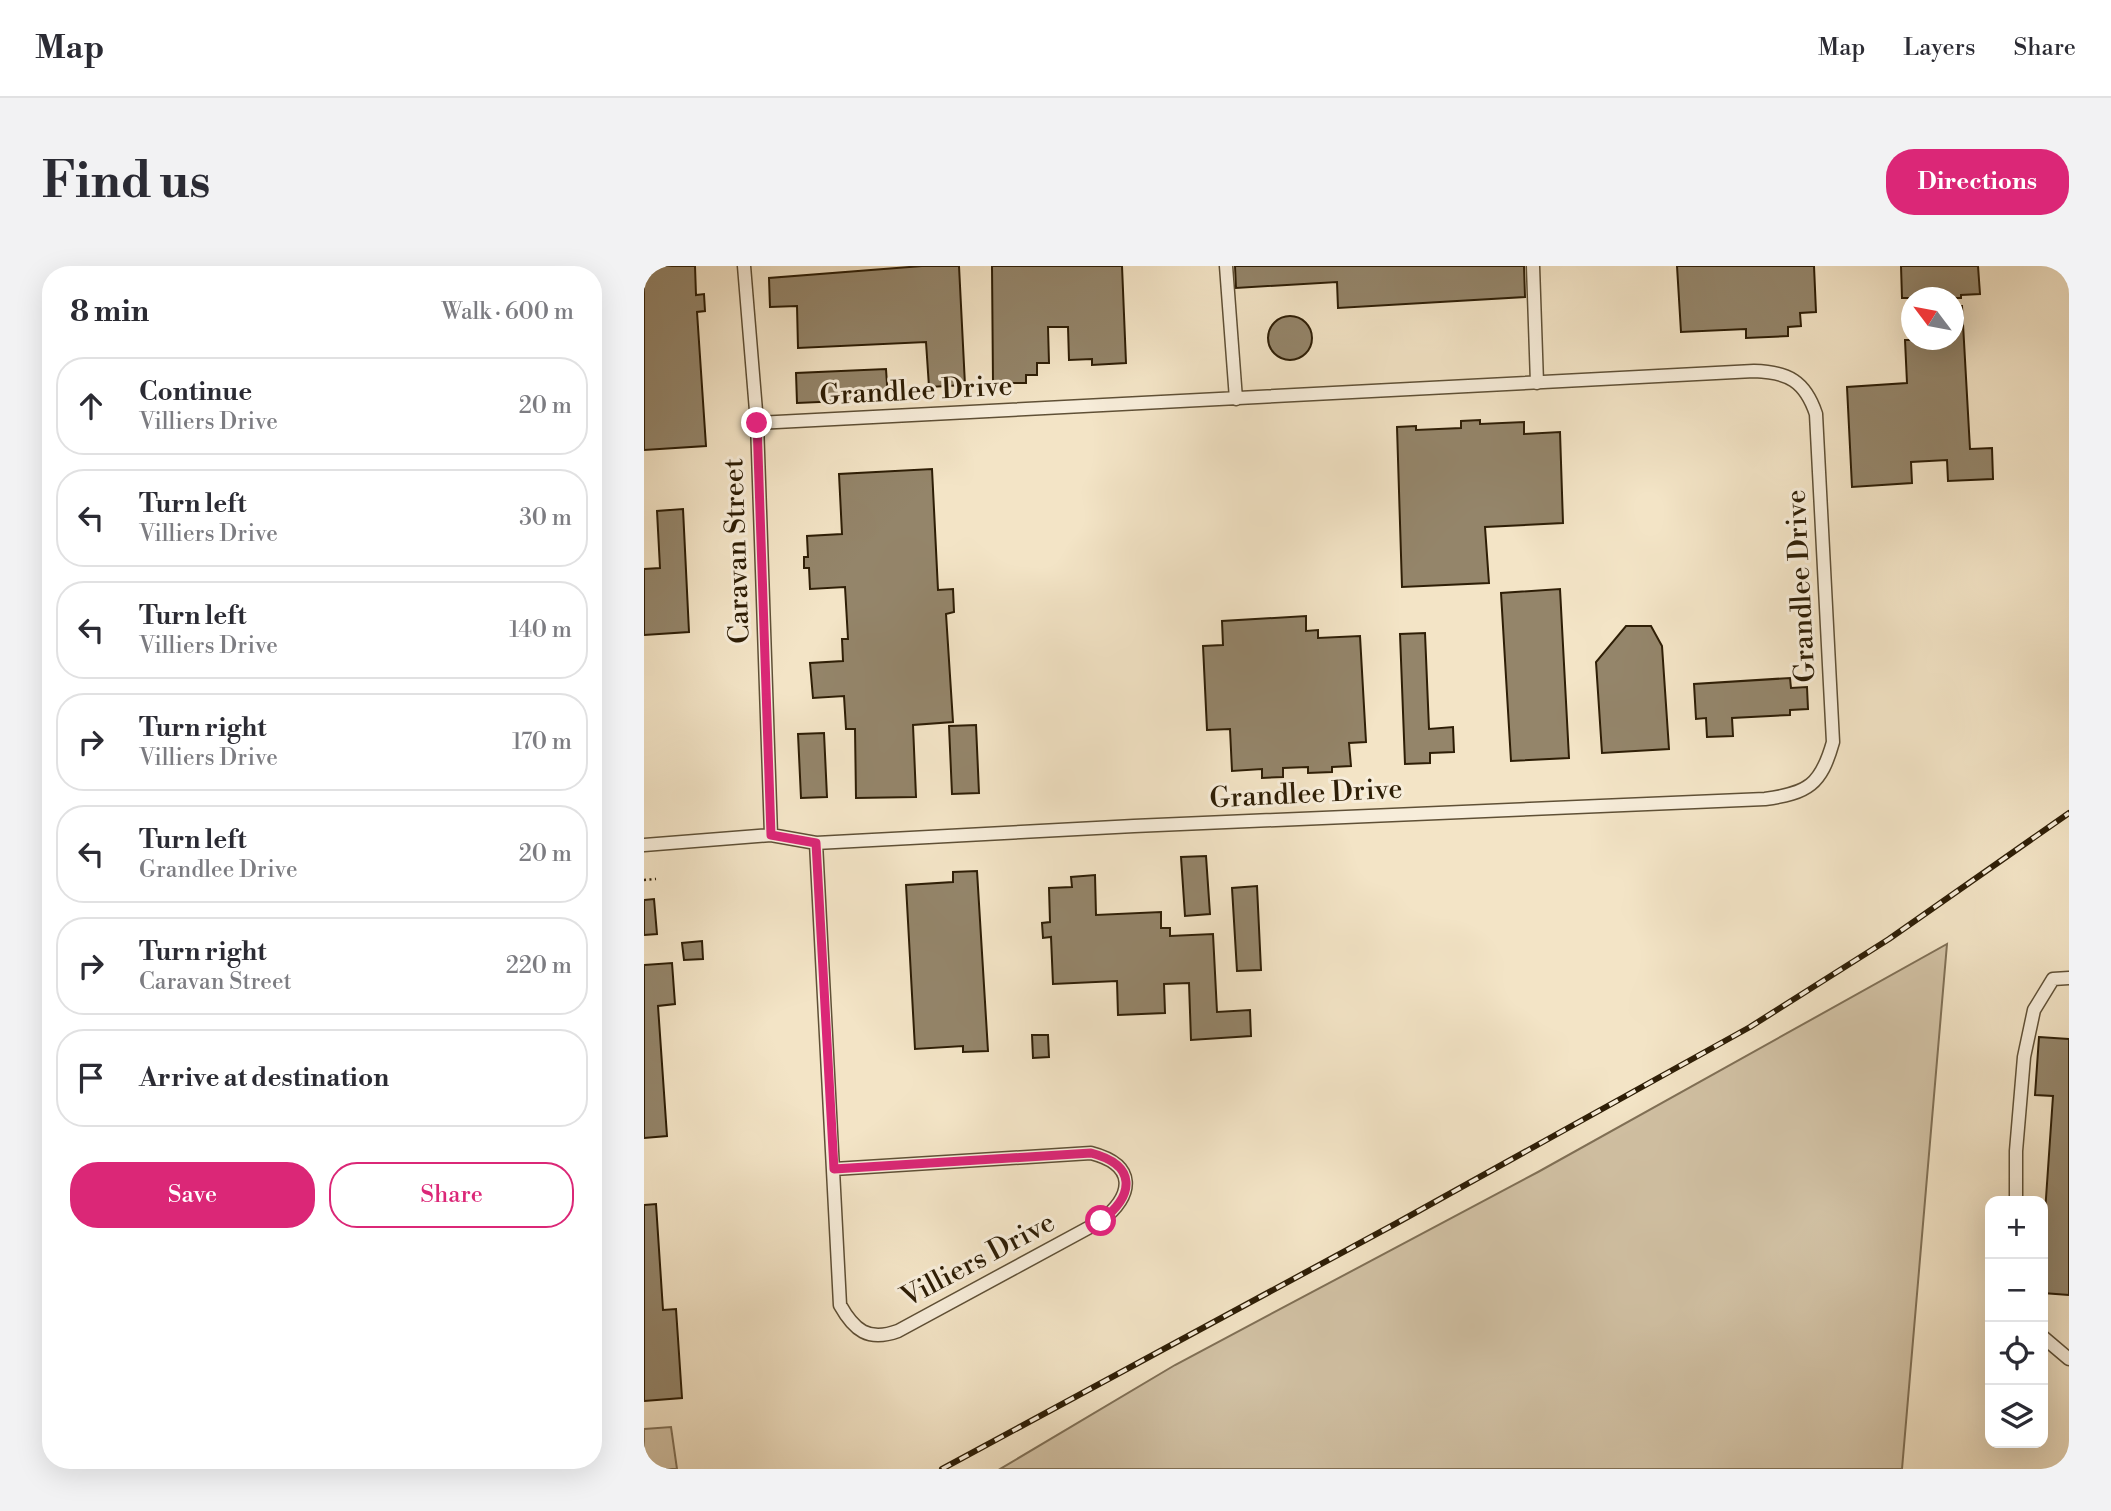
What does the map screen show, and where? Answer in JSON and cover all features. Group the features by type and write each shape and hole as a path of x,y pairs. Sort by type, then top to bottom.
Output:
{"street":[{"name":"Caravan Street","path":"744,266 757,423 771,835"},
{"path":"1226,266 1236,399"},
{"path":"1533,266 1537,383"},
{"name":"Grandlee Drive","path":"644,845 771,835 816,843 1134,826 1765,799 1792,795 1807,789 1823,771 1833,742 1816,414 1810,397 1802,386 1766,371 757,423"},
{"name":"Villiers Drive","path":"816,843 840,1305 851,1325 867,1334 883,1336 898,1331 1101,1221 1116,1210 1126,1195 1121,1169 1109,1158 1091,1153 834,1169"},
{"path":"2016,1196 2024,1057 2034,1010 2053,979 2069,978"},
{"path":"2048,1340 2069,1359"}],"path":[{"path":"644,880 656,879"}],"shaded area":[{"path":"1947,944 1902,1469 1000,1469 1175,1365 1538,1172"},
{"path":"671,1427 677,1469 644,1469 644,1429"}],"building":[{"path":"644,266 695,266 696,295 704,294 705,311 697,312 706,446 644,450"},
{"path":"922,266 959,266 965,385 929,387 926,342 798,348 797,306 770,307 769,278"},
{"path":"992,266 1122,266 1126,363 1092,365 1092,359 1069,360 1068,327 1048,327 1049,363 1037,363 1037,375 1026,375 1026,383 993,383"},
{"path":"1235,266 1524,266 1525,297 1338,308 1337,282 1236,288"},
{"path":"1677,266 1814,266 1816,312 1800,313 1801,326 1788,327 1788,336 1746,338 1746,329 1681,332"},
{"path":"1901,266 1978,266 1980,294 1964,295 1964,287 1902,287"},
{"path":"1290,316 1305,323 1312,338 1305,353 1290,360 1275,353 1268,338 1275,323"},
{"path":"1964,342 1970,449 1992,448 1993,479 1948,481 1947,460 1911,462 1912,483 1852,487 1847,387 1907,383 1905,350 1964,350"},
{"path":"886,369 888,399 797,403 796,373"},
{"path":"1480,420 1480,424 1524,422 1524,434 1560,432 1563,523 1485,527 1489,583 1402,587 1397,427 1416,426 1416,430 1461,428 1461,421"},
{"path":"932,469 938,590 953,589 954,612 946,614 953,722 913,725 916,797 856,798 855,729 846,729 844,696 813,698 810,663 843,661 842,639 848,639 845,587 810,589 809,568 804,568 804,557 808,557 807,536 842,534 839,474"},
{"path":"683,509 689,632 644,635 644,569 660,568 657,511"},
{"path":"1560,589 1569,758 1511,761 1501,593"},
{"path":"1306,616 1306,631 1318,630 1318,638 1360,636 1366,742 1349,743 1351,766 1332,767 1332,772 1308,773 1308,767 1283,768 1283,777 1262,778 1262,769 1232,771 1230,729 1207,730 1203,646 1223,645 1222,621"},
{"path":"1626,626 1651,626 1662,646 1669,749 1602,753 1596,662"},
{"path":"1425,633 1429,729 1453,727 1454,752 1430,753 1430,763 1405,764 1400,634"},
{"path":"1790,678 1791,688 1807,687 1808,709 1790,710 1790,715 1732,718 1733,736 1707,737 1706,718 1696,719 1694,684"},
{"path":"976,725 979,793 952,794 949,726"},
{"path":"824,733 827,797 801,798 798,734"},
{"path":"1206,856 1210,914 1185,916 1181,857"},
{"path":"977,871 988,1051 963,1052 963,1046 915,1049 906,885 953,882 953,872"},
{"path":"1095,875 1096,915 1161,912 1161,928 1170,928 1170,936 1213,934 1217,1012 1250,1010 1251,1036 1191,1040 1189,983 1164,984 1165,1013 1118,1015 1117,981 1053,984 1051,937 1043,938 1042,923 1050,922 1049,888 1072,887 1071,877"},
{"path":"1257,886 1261,970 1237,971 1232,888"},
{"path":"654,899 657,934 644,935 644,900"},
{"path":"702,941 703,959 684,960 682,943"},
{"path":"672,963 675,1004 658,1006 667,1136 644,1138 644,965"},
{"path":"1032,1035 1048,1035 1049,1057 1033,1058"},
{"path":"2039,1037 2069,1039 2069,1295 2048,1293 2046,1196 2053,1096 2035,1095"},
{"path":"656,1204 663,1310 676,1309 682,1398 644,1401 644,1205"}],"railway":[{"path":"942,1469 1395,1224 1750,1027 1889,939 2069,813"}],"route":[{"path":"757,423 771,835 816,843 834,1169 1091,1153 1109,1158 1121,1169 1126,1184 1126,1195 1116,1210 1101,1221"}]}
